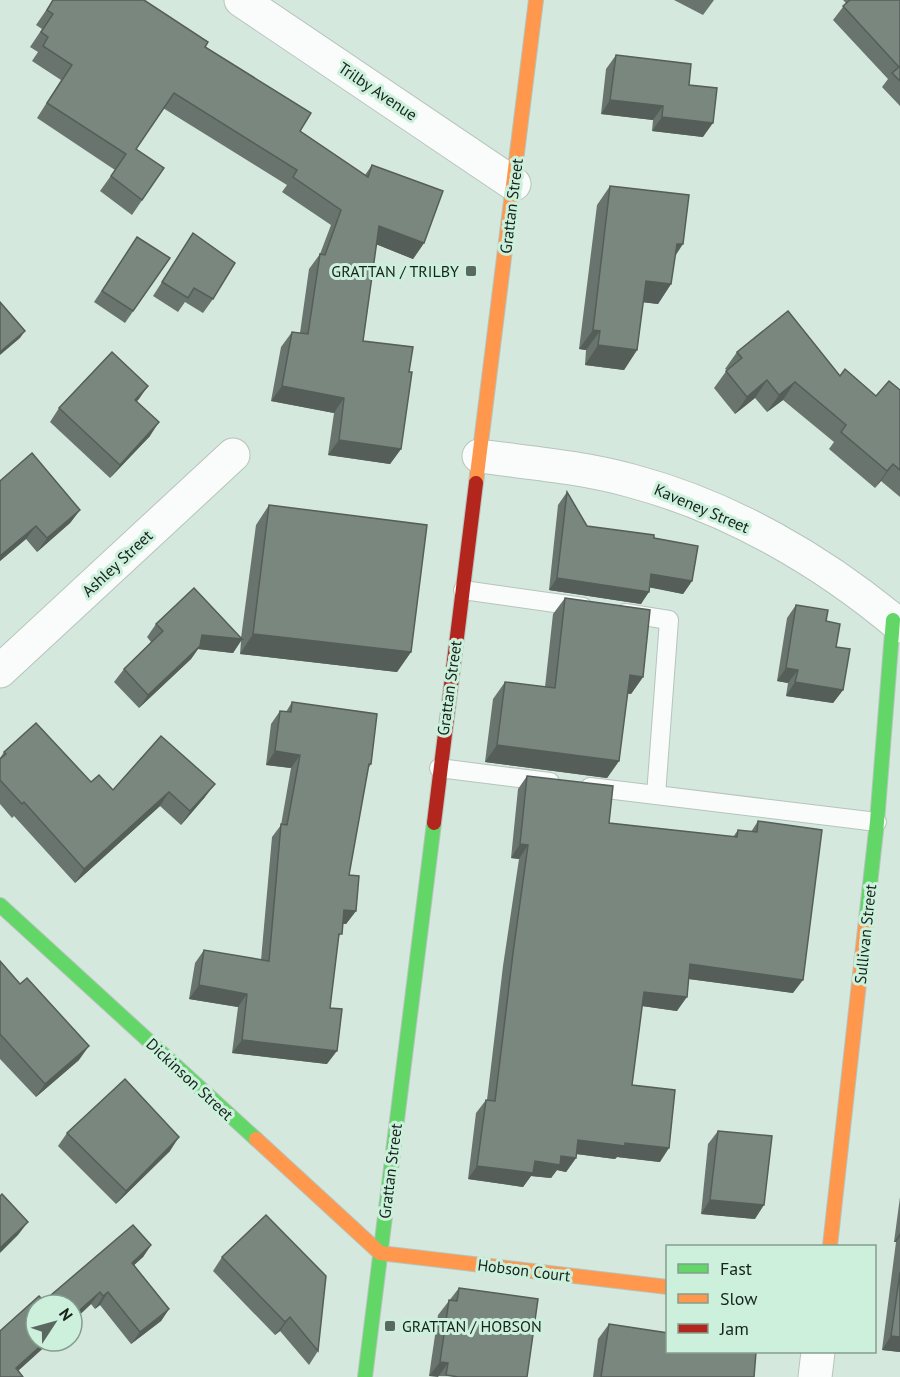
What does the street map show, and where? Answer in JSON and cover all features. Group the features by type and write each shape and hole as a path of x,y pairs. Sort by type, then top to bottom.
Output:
{"street":[{"name":"Trilby Avenue","path":"241,0 514,184"},
{"name":"Grattan Street","path":"365,1377 536,0"},
{"name":"Ashley Street","path":"0,671 233,455"},
{"name":"Kaveney Street","path":"479,456 581,470 632,481 707,507 785,545 825,570 897,623"},
{"name":"Sullivan Street","path":"830,1245 897,623"},
{"name":"Dickinson Street","path":"0,905 380,1253"},
{"name":"Hobson Court","path":"380,1253 666,1287"},
{"path":"816,1377 818,1353"}],"lane":[{"path":"463,590 669,620 656,795"},
{"path":"439,768 877,822"}],"building":[{"path":"53,0 144,0 208,42 205,47 311,113 300,131 368,177 372,165 443,191 424,243 379,226 363,341 413,347 409,372 412,372 401,449 339,440 344,398 282,386 292,332 308,334 320,254 325,255 341,210 293,177 297,170 174,93 136,149 164,168 142,200 111,176 126,154 47,103 72,65 43,46 48,37 41,32 53,14 47,10"},
{"path":"850,0 900,0 900,81 892,73 899,67 843,6"},
{"path":"616,55 691,64 689,85 717,88 713,123 662,117 663,106 610,100"},
{"path":"610,186 689,195 683,244 677,244 671,284 646,281 637,350 598,345 600,331 593,330"},
{"path":"193,233 235,263 213,299 194,288 188,298 162,282"},
{"path":"137,237 170,258 133,311 102,291"},
{"path":"0,302 25,331 0,352"},
{"path":"788,311 840,376 845,369 876,396 889,381 900,390 900,470 893,464 887,471 841,432 846,425 795,382 779,395 767,380 747,397 726,371 742,358 737,352"},
{"path":"112,352 148,386 135,400 159,422 120,465 59,408"},
{"path":"32,453 80,510 47,538 36,526 0,556 0,481"},
{"path":"567,492 587,526 654,535 654,538 698,546 692,581 651,574 649,592 557,578"},
{"path":"269,505 427,525 411,652 253,634"},
{"path":"194,588 242,639 202,635 200,646 148,695 124,669 163,631 156,624"},
{"path":"565,598 650,610 643,677 630,675 619,761 497,745 505,682 555,688"},
{"path":"796,605 828,610 826,621 840,624 836,647 850,649 843,690 795,682 798,670 786,668"},
{"path":"292,702 377,714 371,764 369,764 349,875 359,876 356,911 344,910 330,1008 342,1009 337,1051 242,1040 247,994 199,985 204,950 269,961 281,824 287,825 300,755 275,751 280,711 291,712"},
{"path":"36,723 91,782 99,775 113,790 161,736 215,784 190,811 169,792 84,869 24,802 22,804 0,780 0,759 6,754 4,752"},
{"path":"527,776 613,786 609,823 737,837 738,830 757,832 758,821 822,830 803,980 690,964 687,997 644,992 632,1085 675,1090 669,1148 625,1143 625,1146 578,1140 576,1158 561,1156 560,1165 535,1161 533,1173 477,1166 486,1100 495,1101 528,845 520,844"},
{"path":"0,961 20,984 27,978 89,1046 45,1084 0,1034"},
{"path":"125,1079 179,1137 126,1191 67,1133"},
{"path":"718,1131 772,1136 764,1205 710,1200"},
{"path":"2,1194 28,1222 0,1248 0,1196"},
{"path":"266,1215 326,1276 318,1351 290,1317 285,1322 222,1257"},
{"path":"133,1225 151,1245 132,1263 169,1309 140,1332 108,1292 103,1296 100,1292 84,1306 84,1293 53,1293"},
{"path":"900,1272 900,1337 891,1336"},
{"path":"459,1288 538,1299 527,1377 446,1375 448,1363 440,1362 449,1300 457,1301"},
{"path":"24,1309 24,1353 33,1353 16,1368 23,1377 0,1377 0,1331"},
{"path":"609,1324 666,1333 666,1353 756,1353 754,1377 601,1377"}],"traffic: fast":[{"path":"866,920 877,822 893,620"},
{"path":"365,1377 434,823"},
{"path":"0,905 256,1139"}],"traffic: slow":[{"path":"476,483 536,0"},
{"path":"830,1245 866,920"},
{"path":"256,1139 380,1253 666,1287"}],"traffic: jam":[{"path":"434,823 476,483"}],"place":[{"name":"GRATTAN / TRILBY","path":"471,271"},
{"name":"GRATTAN / HOBSON","path":"390,1326"}]}
